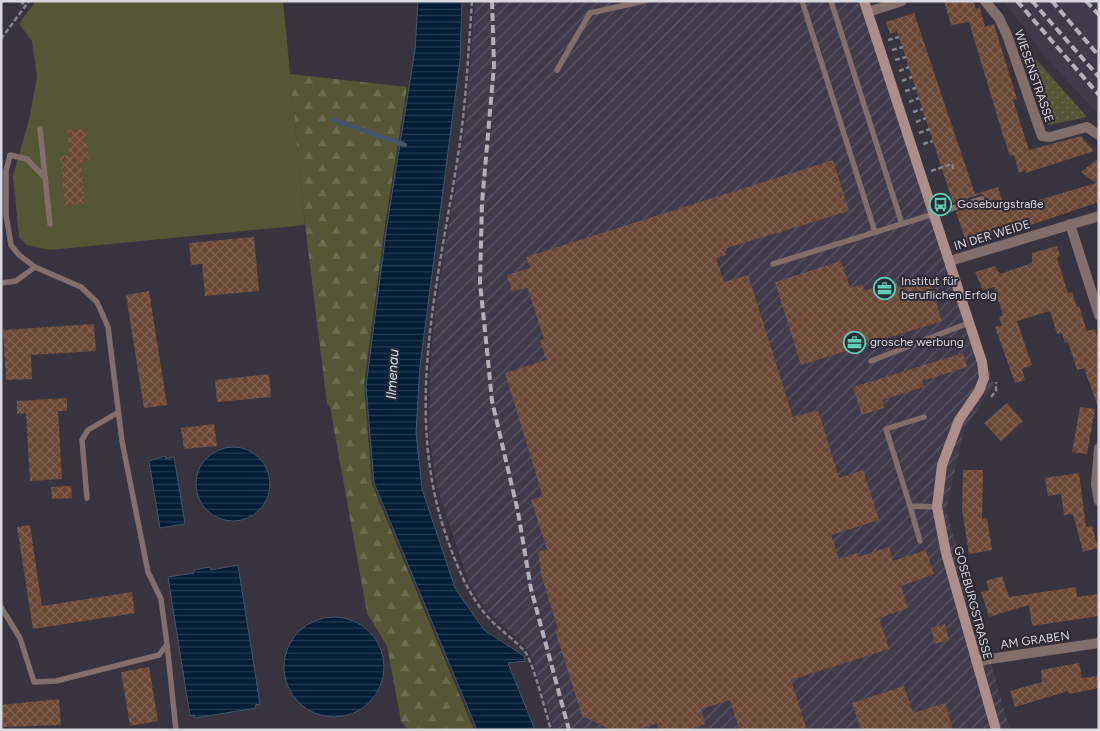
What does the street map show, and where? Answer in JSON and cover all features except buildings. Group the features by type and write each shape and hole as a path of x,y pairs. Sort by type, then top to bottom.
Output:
{"street":[{"name":"GOSEBURGSTRASSE","path":"864,1 971,322 984,378 979,392 959,420 950,441 942,465 937,506 946,553 996,730"},
{"path":"868,12 902,1"},
{"name":"WIESENSTRASSE","path":"985,1 999,18 1007,35 1042,136 1050,137 1087,127 1099,134"},
{"name":"IN DER WEIDE","path":"950,261 1099,216"},
{"path":"1070,224 1099,315"},
{"path":"1099,448 1096,485 1099,501"},
{"name":"AM GRABEN","path":"976,661 1099,643"}],"lane":[{"path":"556,70 590,13 644,1"},
{"path":"802,1 875,232"},
{"path":"831,1 902,224"},
{"path":"40,129 50,224"},
{"path":"46,178 27,159 10,155 6,171 6,215 11,245 19,256 34,267 81,287 97,302 108,327 117,413 148,572 160,599 176,730"},
{"path":"773,264 982,199"},
{"path":"1,283 16,281 34,267"},
{"path":"871,361 971,322"},
{"path":"87,498 82,440 88,430 117,413"},
{"path":"920,540 886,428 924,417"},
{"path":"910,506 937,506"},
{"path":"1,608 20,638 34,682 56,681 159,655 167,644"}],"path":[{"path":"20,1 26,6"},
{"path":"1,38 29,1"},
{"path":"472,1 463,120 426,359 425,397 431,484 442,525 472,596 486,616 525,653 551,730"},
{"path":"922,174 952,164 954,170"},
{"path":"987,402 996,391 996,377"}],"shaded area":[{"path":"475,1 870,1 994,385 964,430 946,509 1010,730 554,730 532,658 525,646 489,613 469,583 436,484 429,435 430,367 435,312 466,119"},
{"path":"1004,1 1099,1 1099,115 1045,57"}],"green space":[{"path":"36,1 283,1 305,225 50,250 27,245 19,237 13,176 29,120 37,77 32,41 19,24"},
{"path":"1015,35 1087,117 1048,125"},
{"path":"290,74 407,87 385,224 364,385 372,484 474,730 408,730 401,721 387,646 367,613 330,407 327,403 305,225"}],"water":[{"name":"Ilmenau","path":"418,1 462,1 460,60 420,366 416,432 422,489 455,588 484,630 524,656 525,661 508,663 535,730 477,730 374,483 366,386 387,225 415,50"},
{"path":"233,447 254,453 264,463 270,484 264,505 254,515 233,521 212,515 202,505 196,484 202,463 212,453"},
{"path":"165,456 166,459 174,457 185,524 160,528 149,461"},
{"path":"238,565 260,704 255,705 256,708 195,718 194,715 190,716 168,577 194,573 194,570 210,567 211,570"},
{"path":"334,617 344,618 362,625 376,639 383,657 383,677 376,695 362,709 344,716 334,717 324,716 306,709 292,695 285,677 284,667 285,657 292,639 306,625 324,618"}],"waterway":[{"path":"333,120 405,145"}],"railway":[{"path":"492,1 494,66 482,203 480,283 492,401 518,512 531,589 569,730"},
{"path":"1017,1 1099,95"},
{"path":"1032,1 1099,77"},
{"path":"1052,1 1099,56"},
{"path":"1086,1 1099,15"}],"place":[{"name":"Goseburgstraße","path":"941,204"},
{"name":"Institut für beruflichen Erfolg","path":"885,288"},
{"name":"grosche werbung","path":"854,342"}]}
